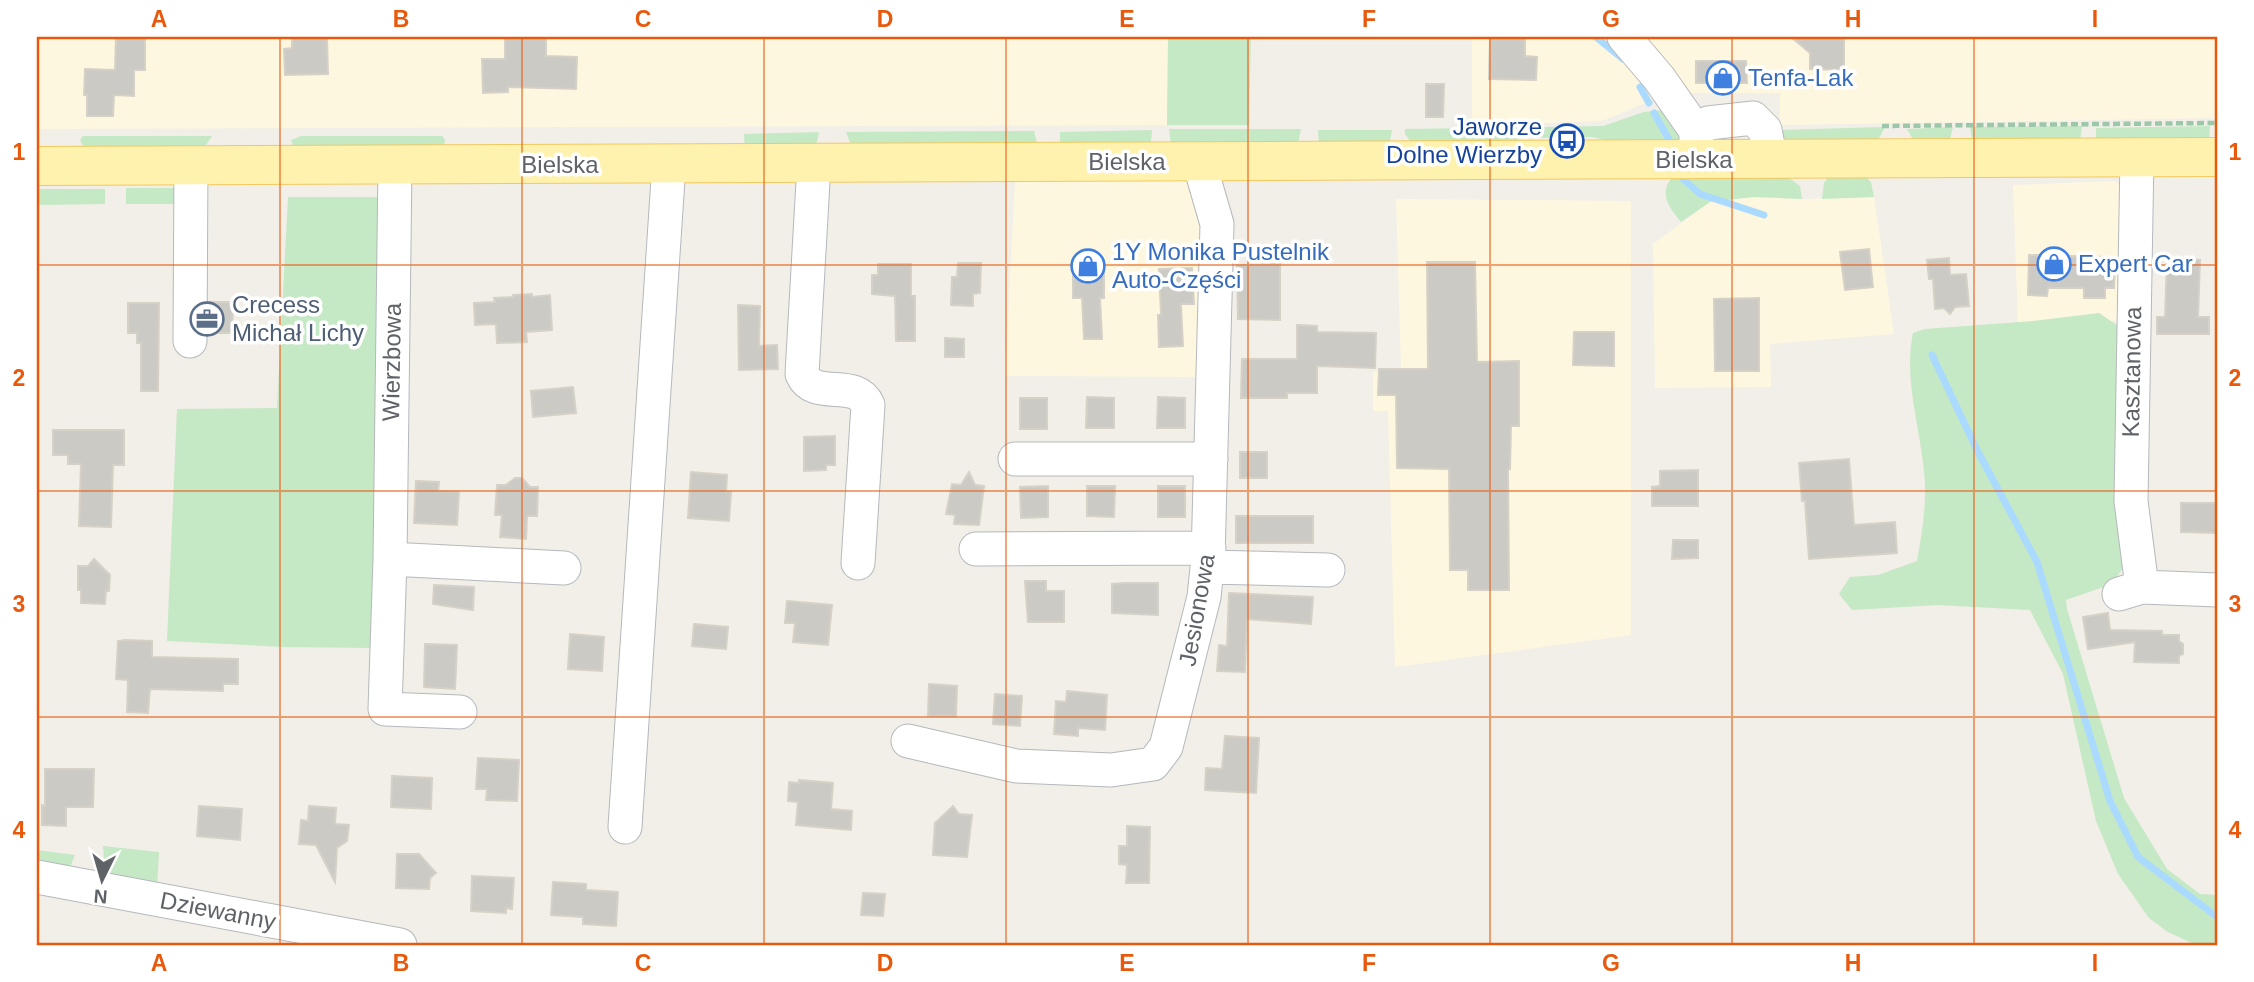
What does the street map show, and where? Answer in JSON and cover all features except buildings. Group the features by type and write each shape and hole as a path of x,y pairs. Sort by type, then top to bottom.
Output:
{"main road":[{"name":"Bielska","path":"37,166 1199,162 1696,145 1771,159 2217,157"}],"street":[{"path":"1623,37 1659,78 1696,145"},
{"name":"Kasztanowa","path":"2137,157 2131,591 2217,590"},
{"name":"Jesionowa","path":"908,741 1016,766 1111,770 1153,764 1167,747 1204,597 1208,558 1216,224 1199,162"},
{"path":"625,827 669,164"},
{"path":"814,164 802,374 806,382 813,386 857,392 864,396 868,405 858,563"},
{"path":"190,341 191,166"},
{"name":"Wierzbowa","path":"394,166 390,559 385,709 460,712"},
{"path":"1015,459 1211,459"},
{"path":"976,549 1208,558 1328,570"},
{"path":"390,559 564,568"},
{"name":"Dziewanny","path":"37,877 400,945"}],"path":[{"path":"1870,126 2217,123"}],"shaded area":[{"path":"37,37 1168,37 1167,125 37,129"},
{"path":"1472,37 1602,37 1655,99 1602,121 1472,125"},
{"path":"1636,37 2217,37 2217,118 1780,125 1780,93 1682,93"},
{"path":"1015,180 1194,181 1204,199 1207,377 1005,376"},
{"path":"2115,181 2127,191 2126,320 2018,326 2013,185"},
{"path":"1753,197 1874,197 1894,334 1770,344 1771,387 1655,388 1653,244 1710,202"},
{"path":"1396,199 1631,201 1631,635 1395,667 1388,411 1373,411 1373,371 1401,367"}],"green space":[{"path":"1168,37 1251,37 1249,125 1167,125"},
{"path":"1663,110 1686,143 1614,142 1592,137 1524,138 1503,143 1411,142 1405,134 1405,129 1603,126 1644,112"},
{"path":"2082,126 2080,141 1972,140 1970,127"},
{"path":"2210,126 2209,140 2096,138 2096,128"},
{"path":"1885,127 1877,142 1787,141 1778,130"},
{"path":"1953,127 1950,139 1944,144 1915,143 1907,129"},
{"path":"1169,129 1301,129 1297,147 1171,144"},
{"path":"1152,130 1151,142 1063,146 1060,141 1060,132"},
{"path":"1318,130 1392,130 1390,141 1319,146"},
{"path":"1034,131 1037,143 851,145 846,132"},
{"path":"819,132 817,142 809,147 745,151 744,134"},
{"path":"83,136 212,136 204,148 85,149 80,140"},
{"path":"301,136 442,136 445,140 444,146 304,150 293,145 291,140"},
{"path":"1673,176 1788,177 1800,186 1802,199 1753,197 1710,202 1681,222 1669,206 1666,195"},
{"path":"1829,176 1866,177 1871,182 1874,197 1822,199 1824,183"},
{"path":"126,188 184,188 183,204 126,204"},
{"path":"37,189 105,189 105,204 37,205"},
{"path":"288,197 387,197 378,648 283,647 167,641 177,409 277,408"},
{"path":"2099,313 2120,327 2131,556 2112,584 2066,600 2067,609 2124,798 2167,869 2200,894 2217,895 2217,945 2196,945 2168,932 2149,918 2118,874 2096,821 2063,674 2030,610 1938,605 1852,610 1839,594 1850,577 1878,575 1917,561 1925,488 1911,382 1913,333 1925,329"},
{"path":"103,846 159,852 157,890 105,873"},
{"path":"37,850 75,855 68,872 37,869"}],"waterway":[{"path":"1596,37 1623,59"},
{"path":"1640,87 1649,103"},
{"path":"1654,113 1672,145"},
{"path":"1683,179 1700,194 1764,215"},
{"path":"1932,355 1977,450 2037,562 2110,801 2138,857 2217,917"}],"place":[{"name":"Tenfa-Lak","path":"1723,78"},
{"name":"Jaworze Dolne Wierzby","path":"1567,141"},
{"name":"Expert Car","path":"2054,264"},
{"name":"1Y Monika Pustelnik Auto-Części","path":"1088,266"},
{"name":"Crecess Michał Lichy","path":"207,319"}]}
